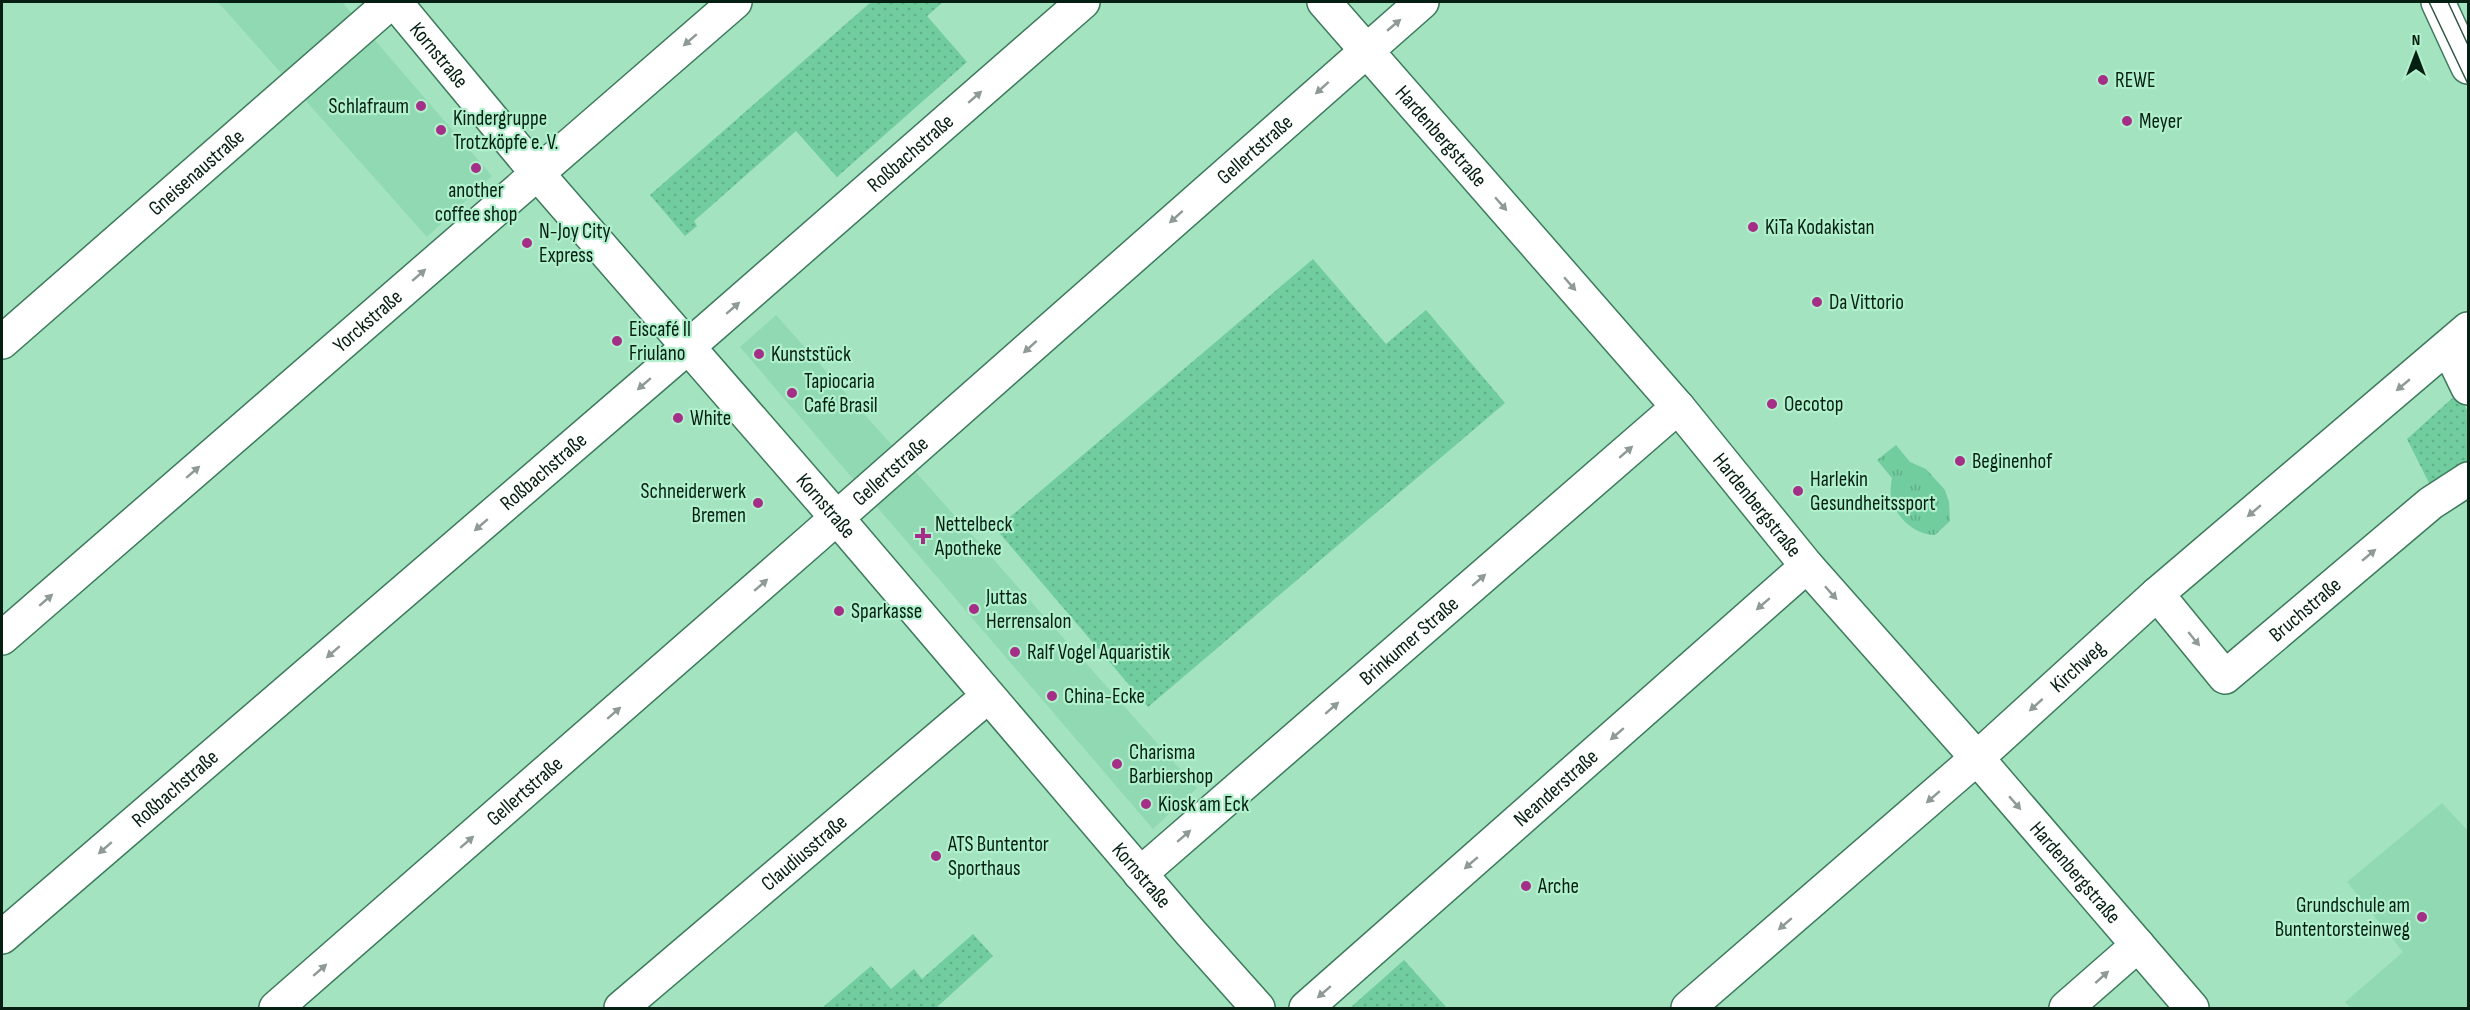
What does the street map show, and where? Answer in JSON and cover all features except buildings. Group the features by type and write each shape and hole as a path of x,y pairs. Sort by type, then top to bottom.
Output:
{"street":[{"name":"Kornstraße","path":"393,2 537,173 837,518 987,697 1258,1008"},
{"name":"Gneisenaustraße","path":"2,342 393,2"},
{"name":"Yorckstraße","path":"2,638 735,2"},
{"name":"Roßbachstraße","path":"2,937 689,346 1083,2"},
{"name":"Hardenbergstraße","path":"1324,2 1678,407 1807,566 1977,758 2192,1008"},
{"name":"Gellertstraße","path":"276,1008 837,518 1422,2"},
{"path":"2438,2 2469,67"},
{"path":"2458,338 2469,388"},
{"name":"Kirchweg","path":"1688,1008 1977,758 2157,594 2458,338"},
{"name":"Brinkumer Straße","path":"1140,874 1678,407"},
{"name":"Bruchstraße","path":"2157,594 2225,677 2431,503 2469,479"},
{"name":"Neanderstraße","path":"1306,1008 1807,566"},
{"name":"Claudiusstraße","path":"621,1008 987,697"},
{"path":"2066,1008 2138,945"}],"shaded area":[{"path":"218,2 342,2 492,176 427,237"},
{"path":"776,315 1197,788 1153,829 740,347"},
{"name":"Grundschule am Buntentorsteinweg","path":"2442,803 2468,831 2468,1008 2351,1008 2345,1002 2403,952 2347,882"}],"green space":[{"path":"871,2 943,2 927,16 967,62 837,177 796,131 694,221 697,226 685,236 650,195"},
{"path":"1313,259 1386,344 1426,310 1505,403 1148,707 996,529"},
{"path":"2458,393 2468,412 2468,463 2430,485 2407,439"},
{"path":"1896,445 1910,462 1926,469 1945,490 1949,502 1950,521 1935,535 1920,532 1907,524 1893,504 1892,478 1877,460"},
{"path":"973,934 993,956 936,1008 822,1008 871,966 891,989 914,969 922,979"},
{"path":"1404,960 1447,1008 1350,1008"}],"tram line":[{"path":"2429,2 2468,84"},
{"path":"2448,2 2468,45"}],"place":[{"name":"REWE","path":"2103,80"},
{"name":"Schlafraum","path":"421,106"},
{"name":"Meyer","path":"2127,121"},
{"name":"Kindergruppe Trotzköpfe e. V.","path":"441,130"},
{"name":"another coffee shop","path":"476,168"},
{"name":"KiTa Kodakistan","path":"1753,227"},
{"name":"N-Joy City Express","path":"527,243"},
{"name":"Da Vittorio","path":"1817,302"},
{"name":"Eiscafé Il Friulano","path":"617,341"},
{"name":"Kunststück","path":"759,354"},
{"name":"Tapiocaria Café Brasil","path":"792,393"},
{"name":"Oecotop","path":"1772,404"},
{"name":"White","path":"678,418"},
{"name":"Beginenhof","path":"1960,461"},
{"name":"Harlekin Gesundheitssport","path":"1798,491"},
{"name":"Schneiderwerk Bremen","path":"758,503"},
{"name":"Nettelbeck Apotheke","path":"923,536"},
{"name":"Juttas Herrensalon","path":"974,609"},
{"name":"Sparkasse","path":"839,611"},
{"name":"Ralf Vogel Aquaristik","path":"1015,652"},
{"name":"China-Ecke","path":"1052,696"},
{"name":"Charisma Barbiershop","path":"1117,764"},
{"name":"Kiosk am Eck","path":"1146,804"},
{"name":"ATS Buntentor Sporthaus","path":"936,856"},
{"name":"Arche","path":"1526,886"},
{"name":"Grundschule am Buntentorsteinweg","path":"2422,917"}]}
